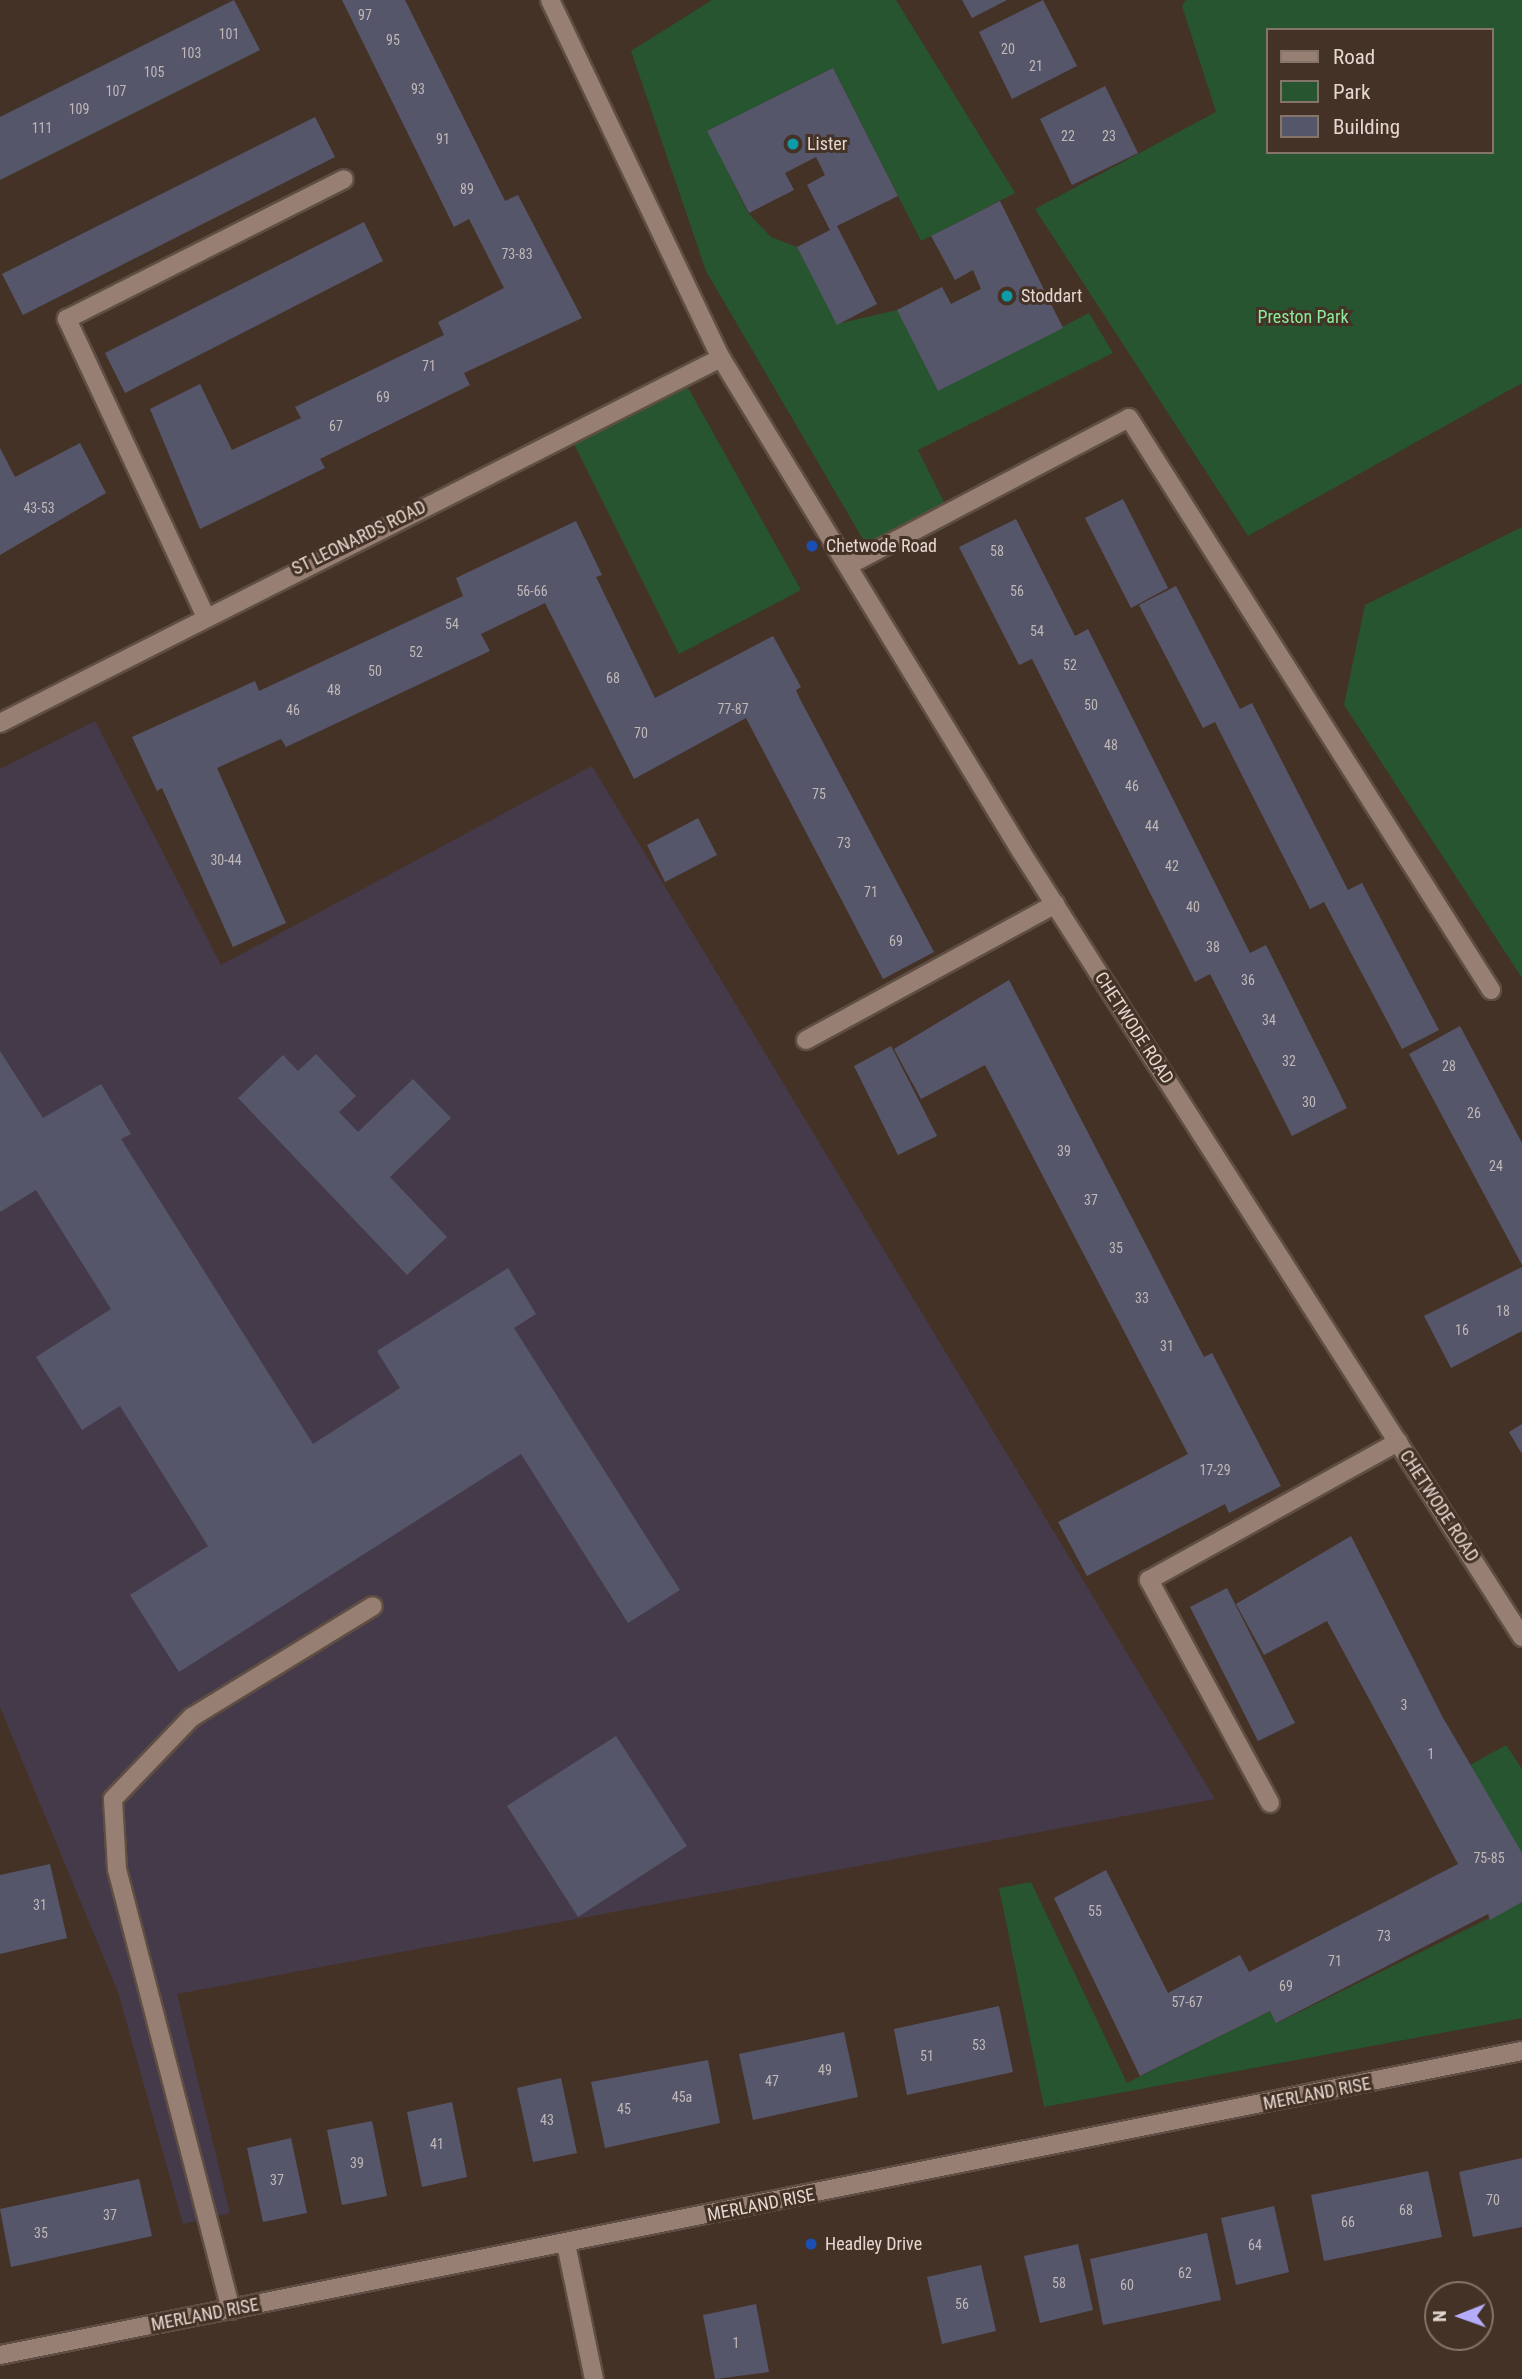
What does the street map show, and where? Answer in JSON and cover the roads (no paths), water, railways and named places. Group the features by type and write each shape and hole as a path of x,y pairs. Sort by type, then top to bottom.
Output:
{"street":[{"name":"CHETWODE ROAD","path":"550,0 721,358 1055,904 1522,1637"},
{"path":"205,615 67,319 344,179"},
{"name":"ST LEONARDS ROAD","path":"0,723 205,615 721,358"},
{"path":"849,565 1129,418 1492,990"},
{"path":"806,1040 1055,904"},
{"path":"1270,1802 1149,1580 1398,1442"},
{"path":"230,2310 117,1869 113,1799 192,1717 373,1605"},
{"name":"MERLAND RISE","path":"0,2355 566,2245 1522,2052"},
{"path":"566,2245 594,2379"}],"place":[{"name":"Lister","path":"793,144"},
{"name":"Stoddart","path":"1007,296"},
{"name":"Chetwode Road","path":"812,546"},
{"name":"Headley Drive","path":"811,2244"}],"park label":[{"name":"Preston Park","path":"1303,317"}]}
